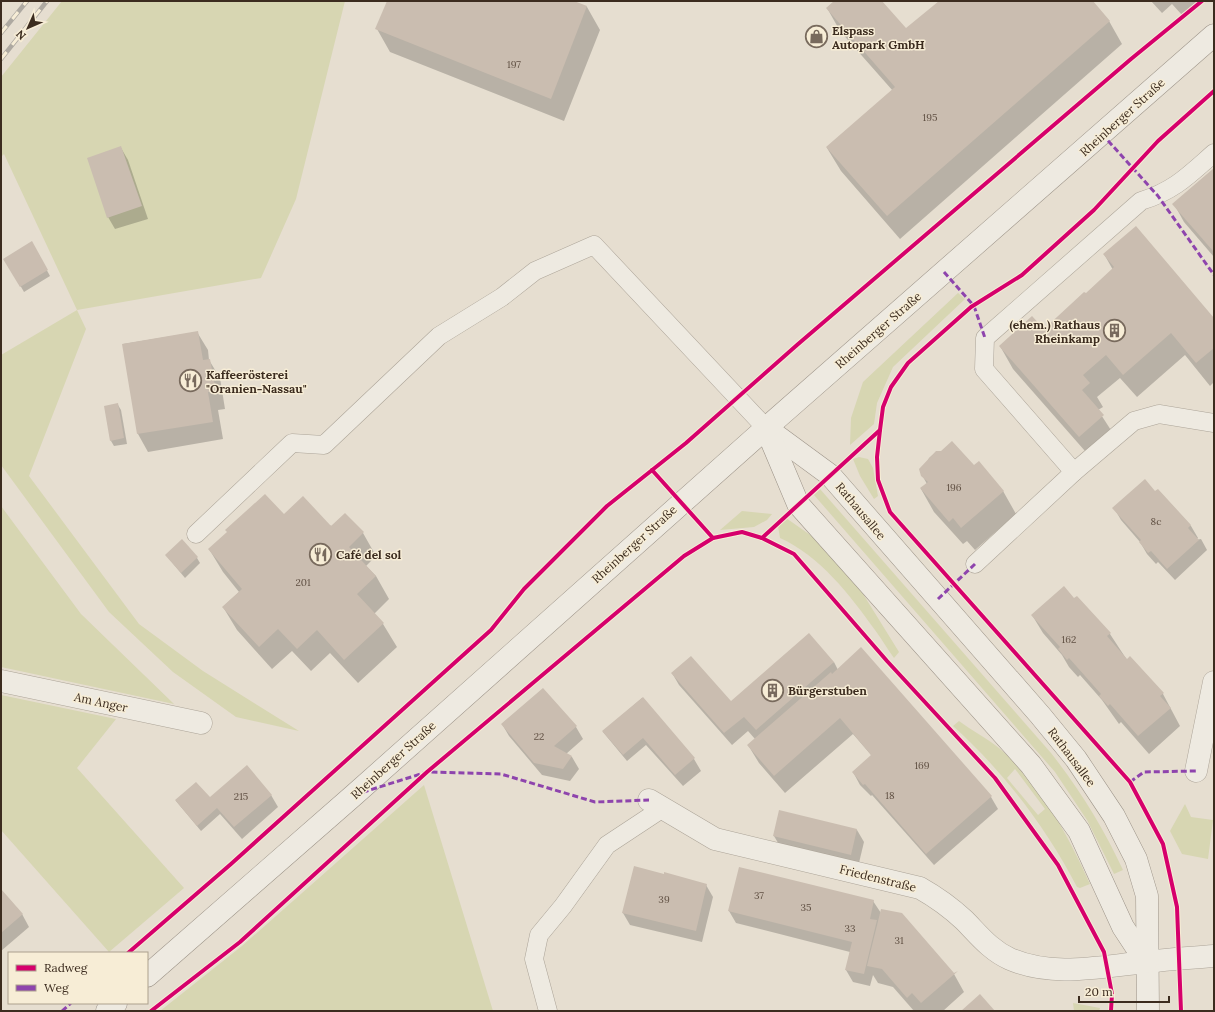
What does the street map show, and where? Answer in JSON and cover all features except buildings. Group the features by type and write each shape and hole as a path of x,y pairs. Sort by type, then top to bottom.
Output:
{"street":[{"name":"Rheinberger Straße","path":"148,975 766,428 1214,35"},
{"name":"Rathausallee","path":"766,428 830,475 1040,715 1076,759 1114,816 1136,859 1147,896 1148,926 1146,962 1148,1011"},
{"path":"766,428 798,504 1031,765 1074,825 1123,927 1146,962"},
{"name":"Am Anger","path":"1,681 201,723"},
{"path":"1196,771 1214,682"},
{"name":"Friedenstraße","path":"656,804 715,839 920,888 943,902 987,945 1010,959 1041,967 1067,970 1101,968 1146,962 1214,956"},
{"path":"107,1011 115,1004"}],"lane":[{"path":"1074,472 984,369 985,338 1142,201 1158,196 1177,186 1214,153"},
{"path":"196,534 292,443 324,445 439,336 502,297 536,271 594,245 766,428"},
{"path":"975,564 1074,472 1134,421 1159,414 1214,423"},
{"path":"548,1011 534,959 539,935 563,906 607,845 656,804"}],"green space":[{"path":"62,1 345,1 296,199 261,278 77,310 4,154 1,157 1,77"},
{"path":"958,293 965,299 893,367 877,403 874,424 850,445 851,418 863,382"},
{"path":"77,310 86,329 29,476 139,624 203,671 299,731 236,717 173,672 109,612 1,465 1,355"},
{"path":"859,457 868,459 873,468 878,496 874,499 860,476 853,459"},
{"path":"820,489 1051,753 1072,781 1090,809 1123,870 1114,874 1087,820 1055,772 814,495"},
{"path":"1,506 81,614 174,704 1,667"},
{"path":"742,511 772,514 767,520 754,527 720,530"},
{"path":"786,518 816,539 855,581 899,652 894,658 878,633 845,590 808,555 780,538 778,526"},
{"path":"1,695 116,719 77,768 184,888 109,952 1,830"},
{"path":"959,721 990,741 1014,762 1028,778 1063,829 1090,884 1080,888 1077,887 1052,843 1022,801 989,762 953,726","holes":["1015,769 1045,809 1038,815 1007,778"]},
{"path":"424,785 493,1011 160,1011 242,946"},
{"path":"1185,804 1191,817 1213,820 1208,859 1182,854 1170,831"},
{"path":"1073,1003 1100,1008 1099,1011 1074,1011"}],"railway":[{"path":"1,33 27,1"},
{"path":"1,59 47,1"}],"marked path":[{"path":"1102,134 1158,196 1214,275"},
{"path":"944,272 974,306 985,338"},
{"path":"938,599 975,564"},
{"path":"1130,782 1144,772 1196,771"},
{"path":"354,795 427,772 501,774 595,802 649,800"},
{"path":"62,1011 70,1004"}],"cycle path":[{"path":"129,952 231,864 491,630 524,589 607,506 686,443 797,345 1131,59 1202,1"},
{"path":"151,1011 240,942 427,772 684,556 713,538 742,532 762,538 880,430 883,407 891,387 908,363 971,307 1022,275 1094,210 1158,141 1214,91"},
{"path":"880,430 877,457 878,480 890,512 1130,782 1163,844 1177,907 1181,1011"},
{"path":"652,470 713,538"},
{"path":"762,538 794,554 887,661 995,778 1058,865 1104,952 1112,994 1111,1011"}],"place":[{"name":"Elspass Autopark GmbH","path":"817,37"},
{"name":"(ehem.) Rathaus Rheinkamp","path":"1115,331"},
{"name":"Kaffeerösterei \"Oranien-Nassau\"","path":"191,381"},
{"name":"Café del sol","path":"320,554"},
{"name":"Bürgerstuben","path":"772,690"}]}
